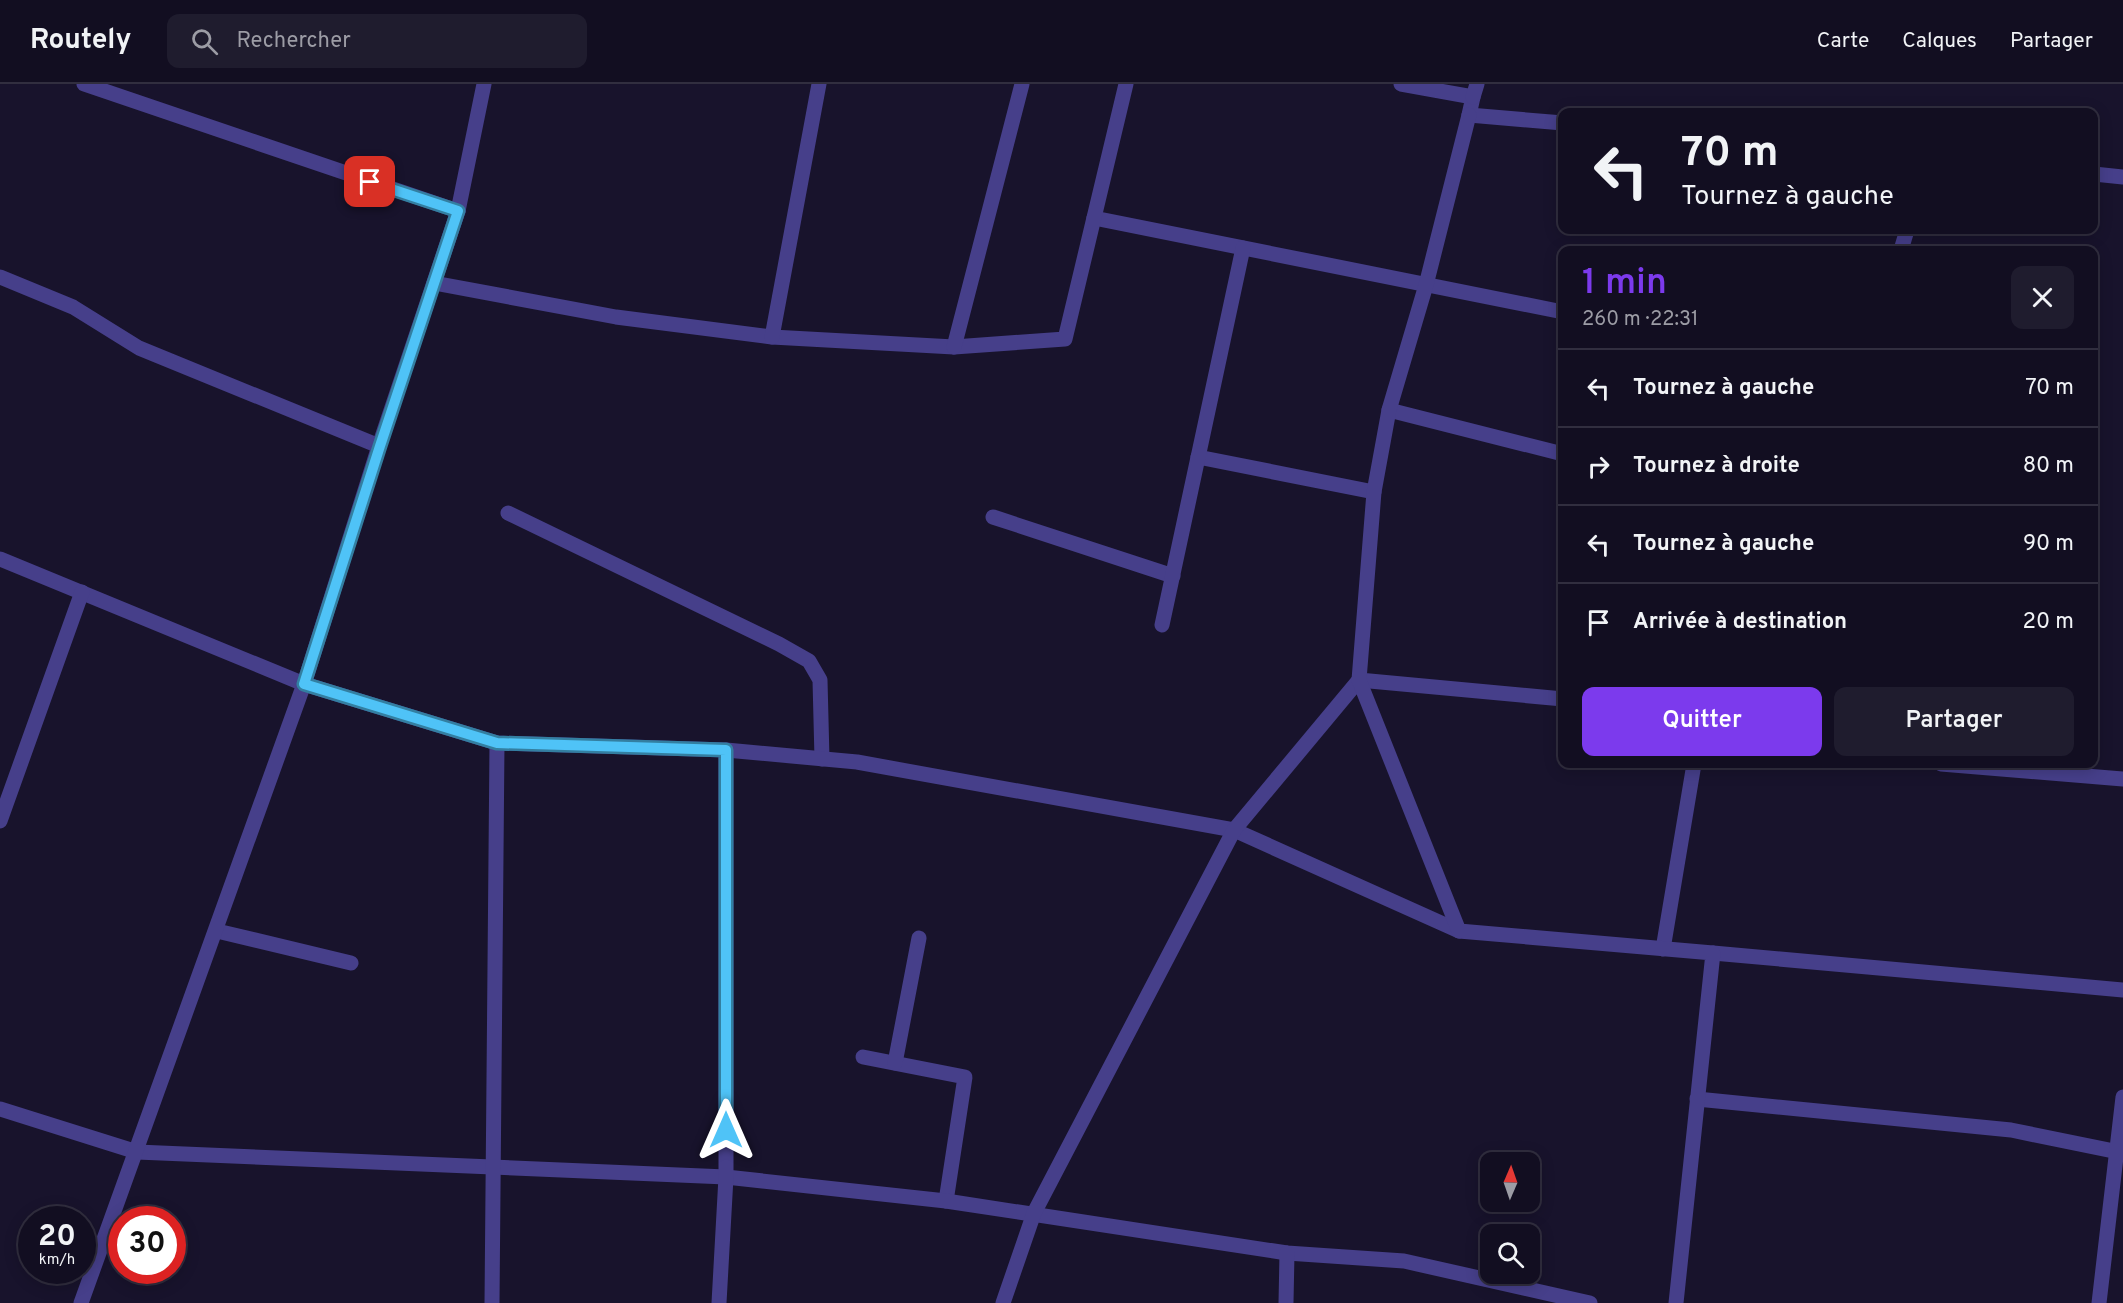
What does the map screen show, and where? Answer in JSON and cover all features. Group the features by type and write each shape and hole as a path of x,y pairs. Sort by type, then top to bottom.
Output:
{"street":[{"path":"84,84 458,211"},
{"path":"81,1303 217,931 304,684 458,211 484,84"},
{"path":"772,337 819,84"},
{"path":"954,347 1022,84"},
{"path":"434,283 616,317 772,337 954,347 1065,339 1126,84"},
{"path":"1401,84 1475,90 1426,285 1389,410 1374,492 1359,680 1459,931"},
{"path":"1469,116 1558,123"},
{"path":"2098,174 2123,177"},
{"path":"1094,218 1558,311"},
{"path":"1162,626 1243,248"},
{"path":"0,277 73,307 139,348 380,446"},
{"path":"1389,410 1558,453"},
{"path":"1198,457 1374,492"},
{"path":"508,513 779,644 809,661 820,680 822,759"},
{"path":"993,517 1173,576"},
{"path":"0,559 304,684 497,743 726,750 857,762 1234,830 1459,931 2123,990"},
{"path":"0,821 82,592"},
{"path":"1359,680 1558,699"},
{"path":"1003,1303 1034,1213 1234,830 1359,680"},
{"path":"492,1303 497,743"},
{"path":"719,1303 726,1177 726,750"},
{"path":"1663,949 1693,768"},
{"path":"1990,768 2123,779"},
{"path":"217,931 351,963"},
{"path":"895,1063 919,938"},
{"path":"1676,1303 1713,953"},
{"path":"863,1057 965,1077 946,1201"},
{"path":"2099,1303 2120,1153 2123,1097"},
{"path":"1697,1099 2011,1130 2120,1153"},
{"path":"0,1109 137,1152 726,1177 946,1201 1287,1252 1404,1262 1590,1303"},
{"path":"1286,1303 1287,1252"}],"route":[{"path":"370,182 458,211 304,684 497,743 726,750 726,1130"}]}
